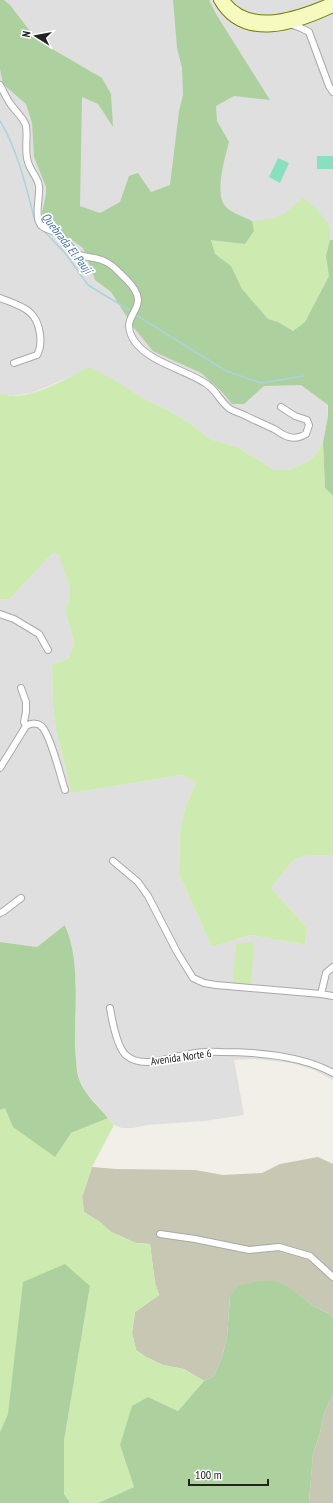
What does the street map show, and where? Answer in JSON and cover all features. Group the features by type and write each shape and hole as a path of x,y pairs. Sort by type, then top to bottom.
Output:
{"main road":[{"path":"218,0 229,16 243,23 270,28 290,24 315,16 333,8"},
{"path":"224,0 231,8 242,14 258,19 272,20 299,15 333,1"}],"street":[{"path":"290,24 309,32 329,86 333,92"},
{"path":"0,85 12,106 26,125 26,153 28,162 39,184 38,212 40,223 46,229 56,232 61,236 78,254 105,261 114,267 129,282 135,290 138,299 138,306 129,319 129,326 131,337 139,348 176,369 203,381 210,386 228,408 234,412 250,418 288,437 296,438 306,434 309,425 307,420 295,416 281,407"},
{"path":"0,298 23,307 33,314 39,326 40,349 37,355 14,363"},
{"path":"0,614 14,619 39,634 48,650"},
{"path":"21,688 26,702 24,722 26,726"},
{"path":"0,768 26,726 36,723 42,727 50,745 65,790"},
{"path":"113,861 138,882 148,896 177,952 193,978 204,983 216,985 333,996"},
{"path":"0,913 21,898"},
{"path":"322,994 326,974 333,967"},
{"name":"Avenida Norte 6","path":"110,1008 113,1025 124,1053 132,1060 159,1062 181,1056 218,1052 278,1055 323,1067 333,1073"},
{"path":"160,1234 195,1239 249,1250 279,1247 310,1256 333,1277"}],"shaded area":[{"path":"0,0 333,0 333,279 327,395 328,416 323,442 317,453 309,461 289,470 275,470 237,447 210,439 188,422 168,410 144,399 72,376 32,393 12,396 0,394"},
{"path":"55,553 62,561 70,587 70,599 65,610 74,643 69,658 52,665 53,706 56,730 72,793 181,775 196,782 185,808 180,833 179,874 212,947 251,935 305,945 307,928 271,888 293,860 304,856 333,855 333,1080 314,1070 291,1063 256,1059 234,1060 244,1115 205,1121 147,1125 133,1128 122,1128 114,1125 85,1091 79,1079 76,1061 74,1017 76,980 66,925 37,947 0,942 0,599 9,600 52,554"},
{"path":"318,1157 333,1164 333,1317 315,1307 297,1294 230,1296 227,1337 222,1357 214,1376 204,1381 184,1369 163,1365 146,1357 136,1350 132,1333 135,1312 159,1295 155,1283 150,1244 136,1243 111,1232 100,1222 84,1212 82,1197 92,1167 116,1169 195,1170 223,1175 262,1173 280,1164"},
{"path":"333,1394 333,1503 309,1503 313,1454 320,1433 324,1413"}],"green space":[{"path":"0,0 4,0 10,5 37,40 102,78 111,94 113,127 98,104 82,97 80,206 100,213 120,202 129,176 138,173 151,192 170,185 179,111 183,95 182,68 177,48 173,0 209,0 216,14 270,100 234,96 216,106 217,121 229,142 220,186 223,202 227,208 236,214 252,221 254,231 245,244 211,240 215,254 231,266 242,289 268,319 278,322 293,331 305,322 329,276 326,256 330,240 333,240 333,496 325,488 323,442 328,416 328,405 301,385 264,386 244,404 232,404 222,392 201,373 153,351 134,328 111,292 95,280 83,248 58,230 45,225 42,213 46,187 34,157 32,123 26,104 3,84 0,69"},
{"path":"317,156 333,156 333,169 317,169"},
{"path":"278,158 289,163 280,183 269,177"},
{"path":"303,198 318,210 330,227 330,240 326,256 329,276 305,322 293,331 278,322 268,319 242,289 231,266 215,254 211,240 245,244 254,231 252,221 272,219 285,213"},
{"path":"89,367 114,380 144,399 168,410 188,422 210,439 237,447 275,470 289,470 309,461 317,453 323,442 325,488 333,496 333,855 304,856 293,860 271,888 307,928 305,945 251,935 212,947 179,874 180,833 185,808 196,782 181,775 72,793 56,730 53,706 52,665 69,658 74,643 65,610 70,599 70,587 59,556 55,553 52,554 9,600 0,599 0,394 13,396 42,390"},
{"path":"65,925 70,940 75,970 75,1046 78,1075 81,1084 88,1095 108,1118 71,1133 55,1157 13,1127 5,1108 0,1110 0,942 37,947"},
{"path":"254,942 251,986 233,984 236,944"},
{"path":"5,1107 71,1133 108,1118 114,1125 92,1167 82,1197 84,1212 100,1222 111,1232 136,1243 150,1244 155,1283 159,1295 135,1312 132,1333 136,1350 146,1357 163,1365 184,1369 204,1381 178,1411 148,1397 120,1445 134,1487 98,1503 70,1503 64,1494 64,1441 90,1286 8,1414 0,1432 0,1110"},
{"path":"65,1264 90,1286 64,1441 64,1494 70,1503 0,1503 0,1432 8,1414 23,1282"},
{"path":"260,1281 275,1281 285,1285 315,1307 333,1317 333,1394 324,1413 320,1433 313,1454 309,1503 98,1503 134,1487 120,1445 132,1406 148,1397 178,1411 204,1381 214,1376 222,1357 227,1337 230,1296 238,1286"}],"waterway":[{"name":"Quebrada El Paují","path":"0,121 12,144 25,183 35,221 37,223"},
{"name":"Quebrada El Paují","path":"42,229 65,253 88,285 129,310"},
{"name":"Quebrada El Paují","path":"136,315 226,371 261,383 304,376"}]}
